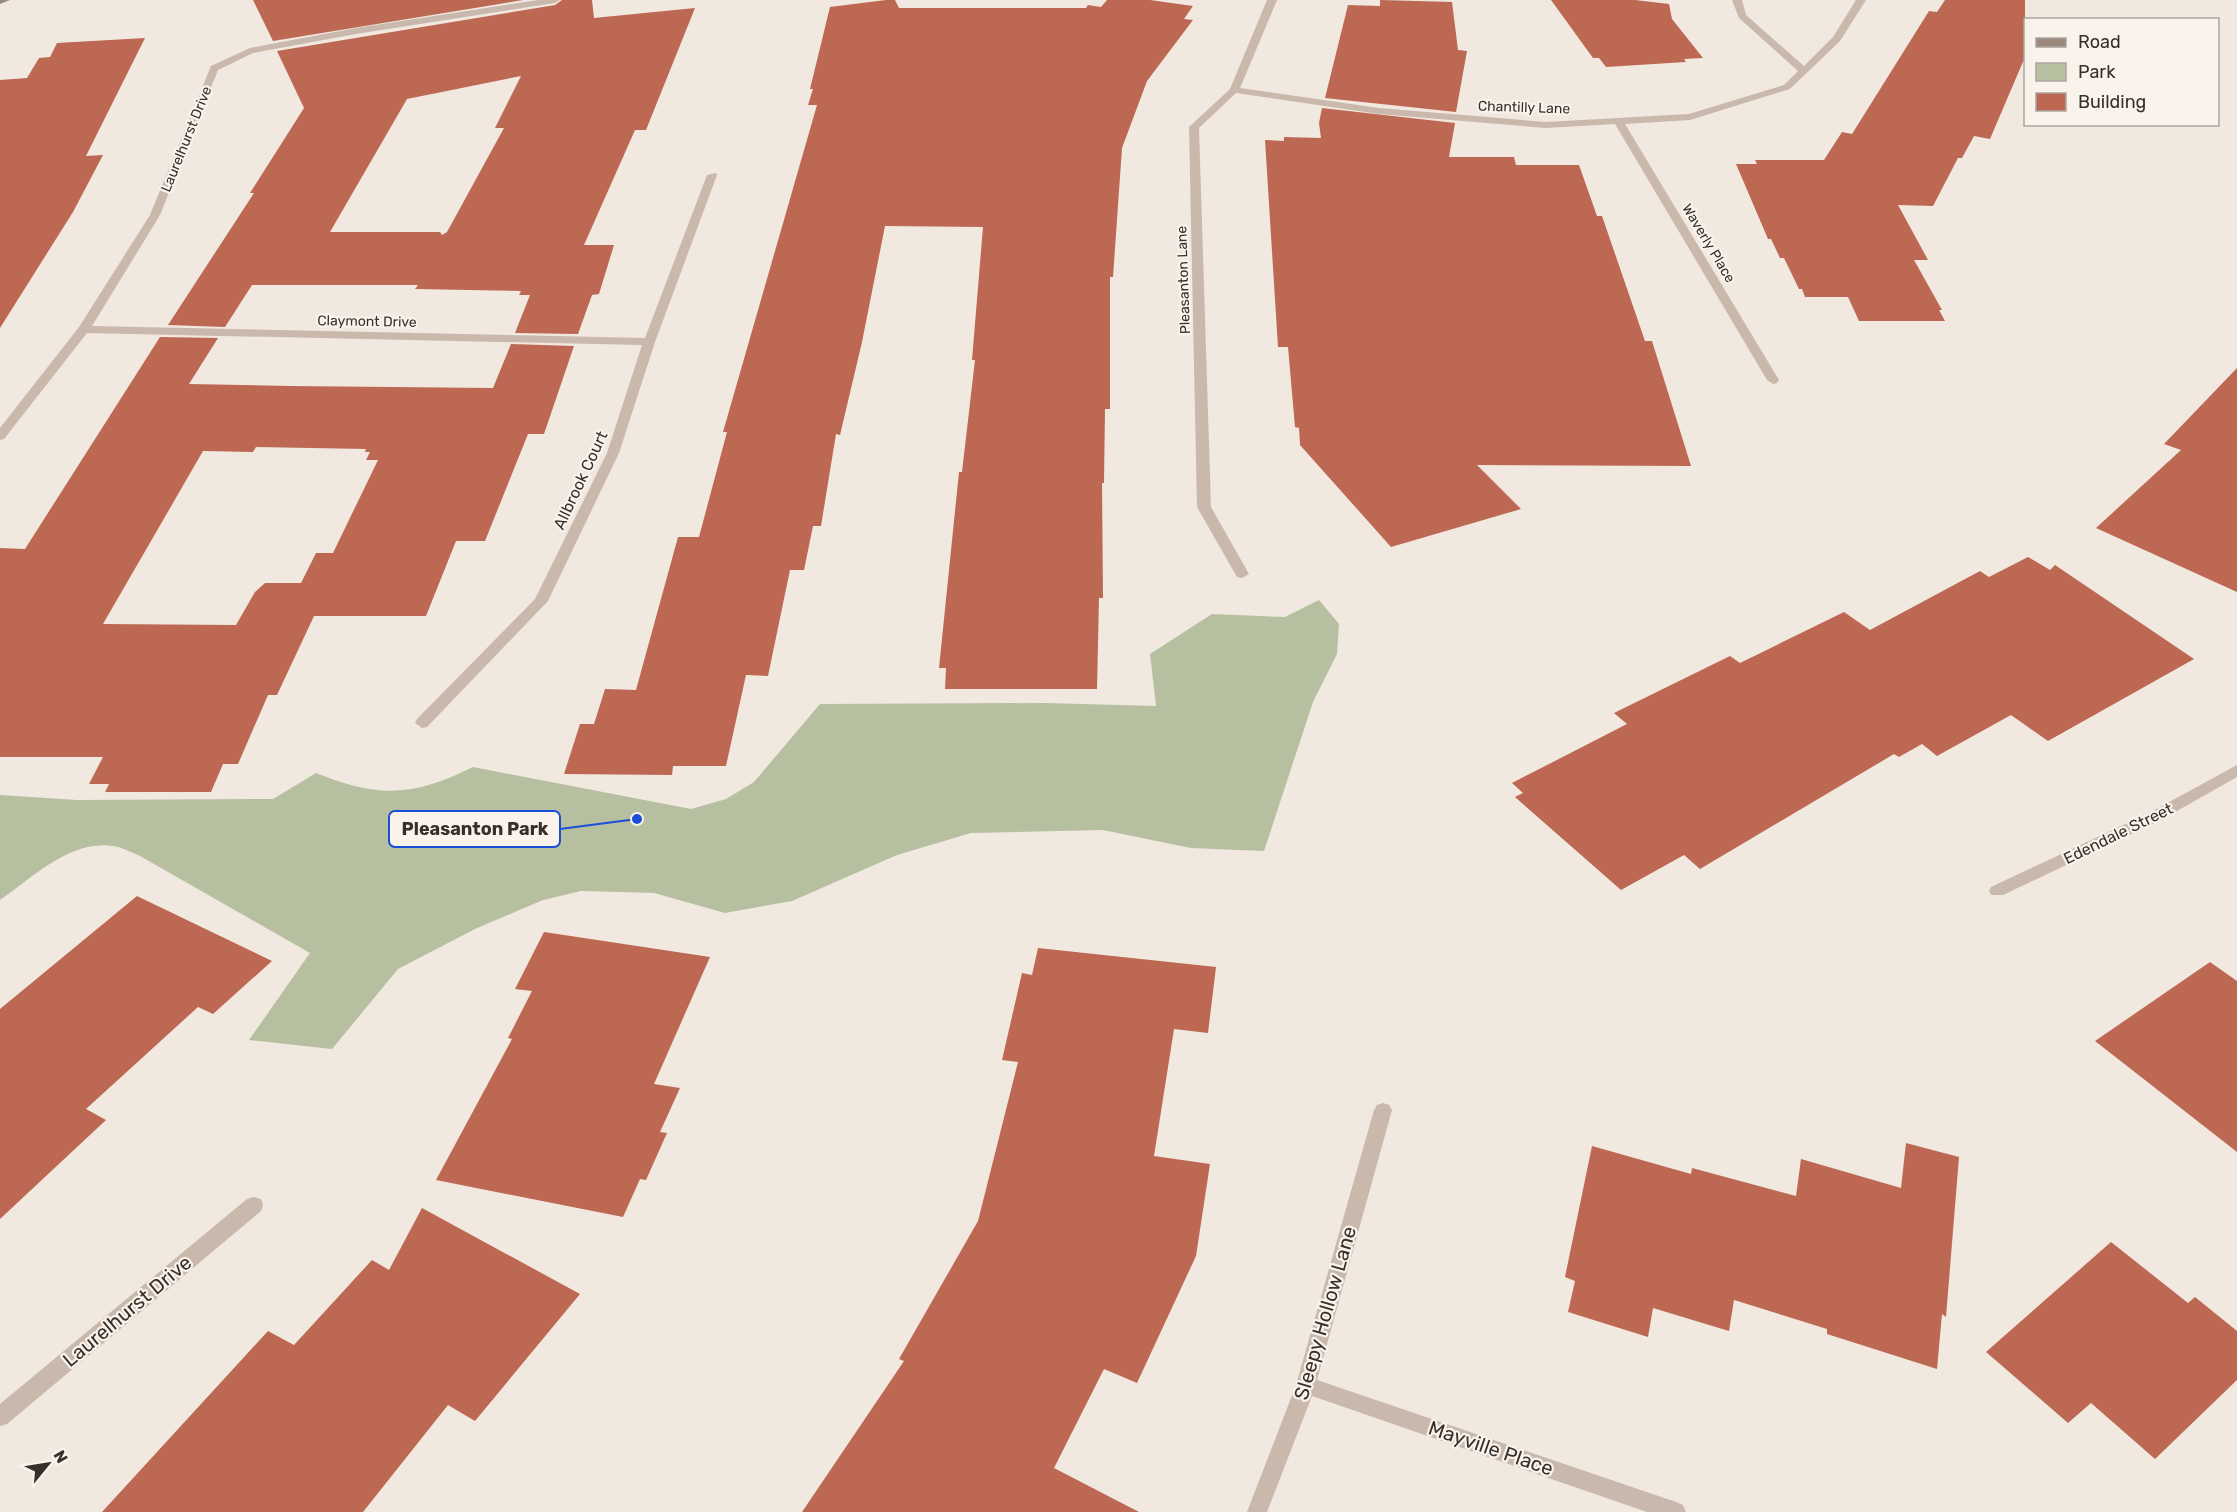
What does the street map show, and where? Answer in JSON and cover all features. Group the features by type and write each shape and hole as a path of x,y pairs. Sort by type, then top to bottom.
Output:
{"main road":[{"path":"0,1 5,0"}],"street":[{"name":"Laurelhurst Drive","path":"0,436 84,329 155,215 214,68 250,51 356,31 555,0"},
{"name":"Pleasanton Lane","path":"1242,574 1204,507 1194,127 1234,90 1272,0"},
{"path":"1737,0 1742,16 1804,71"},
{"name":"Chantilly Lane","path":"1234,90 1379,111 1546,125 1690,117 1787,87 1836,39 1861,0"},
{"name":"Waverly Place","path":"1618,121 1773,380"},
{"name":"Allbrook Court","path":"422,723 541,601 613,453 649,342 712,175"},
{"name":"Claymont Drive","path":"84,329 649,342"},
{"name":"Edendale Street","path":"1997,891 2156,816 2237,770"},
{"name":"Sleepy Hollow Lane","path":"1257,1512 1306,1385 1383,1110"},
{"name":"Laurelhurst Drive","path":"0,1417 254,1205"},
{"name":"Mayville Place","path":"1306,1385 1676,1512"}],"green space":[{"path":"1319,600 1339,624 1337,654 1313,702 1264,851 1191,848 1103,830 971,833 897,855 792,901 725,913 654,893 581,891 543,900 475,929 398,969 332,1049 249,1040 310,953 140,856 118,847 102,845 86,847 40,870 0,900 0,795 77,800 273,799 316,773 358,787 395,791 432,784 473,767 691,809 726,799 754,782 820,704 1045,703 1156,706 1150,654 1212,614 1285,617"}],"building":[{"path":"253,0 523,0 273,41"},
{"path":"562,0 592,0 594,18 695,8 646,130 635,130 584,245 614,245 599,294 592,295 578,334 515,333 530,295 519,295 521,291 415,289 418,285 252,285 225,327 168,325 254,193 250,193 304,108 277,51 555,5","holes":["521,76 495,128 504,128 447,232 442,235 440,232 330,232 407,99"]},
{"path":"895,0 899,8 1086,8 1088,5 1101,7 1107,0 1150,0 1193,6 1184,19 1193,20 1147,81 1122,148 1113,277 1110,277 1110,409 1105,409 1104,483 1102,483 1103,598 1099,598 1097,689 945,689 946,668 939,668 959,472 962,472 975,360 972,360 983,227 885,226 862,342 840,435 836,434 821,526 813,526 804,570 790,570 768,676 746,675 726,766 673,766 672,775 564,774 580,724 594,724 605,689 636,690 678,537 699,537 727,432 723,432 817,105 808,105 813,89 810,89 830,7"},
{"path":"1380,0 1452,2 1458,50 1467,51 1456,112 1325,98 1348,5 1380,6"},
{"path":"1551,0 1635,0 1669,4 1672,19 1703,58 1684,59 1686,62 1606,67 1599,58 1593,58"},
{"path":"1945,0 2025,0 2024,59 1990,139 1974,136 1962,158 1958,158 1933,206 1898,205 1928,260 1914,260 1942,310 1939,310 1945,321 1859,321 1848,297 1805,297 1784,258 1780,258 1771,239 1768,239 1736,164 1757,164 1755,160 1824,160 1842,132 1852,134 1929,11 1937,12"},
{"path":"145,38 86,156 103,155 73,212 0,328 0,80 27,78 39,58 50,57 57,43"},
{"path":"1322,108 1455,123 1449,157 1514,157 1516,165 1579,165 1597,216 1602,216 1645,341 1652,341 1691,466 1477,465 1521,509 1391,547 1300,445 1299,428 1295,427 1288,347 1278,347 1265,140 1284,141 1284,137 1321,138 1319,123"},
{"path":"160,337 218,338 189,384 493,388 511,344 574,346 544,434 528,434 485,541 456,541 426,616 314,616 277,695 268,695 238,764 223,764 211,792 105,792 109,784 89,784 103,757 0,757 0,548 25,549","holes":["256,447 366,449 365,452 370,452 366,460 378,460 333,553 316,553 301,583 265,583 255,592 236,625 103,624 203,451 253,452"]},
{"path":"2237,368 2237,592 2096,528 2181,450 2164,444"},
{"path":"2028,557 2050,570 2055,565 2194,659 2048,741 2011,715 1937,756 1922,744 1899,757 1894,754 1700,869 1684,855 1621,890 1515,797 1523,793 1512,783 1627,724 1614,713 1730,656 1740,663 1844,612 1870,630 1980,571 1989,577"},
{"path":"137,896 272,961 213,1014 198,1007 86,1109 106,1120 0,1219 0,1009"},
{"path":"544,932 710,957 654,1084 680,1088 660,1132 667,1133 646,1180 640,1179 623,1217 436,1180 512,1039 508,1038 532,991 515,989"},
{"path":"1038,948 1216,967 1208,1033 1174,1029 1154,1156 1210,1164 1196,1256 1137,1383 1104,1369 1054,1468 1139,1512 802,1512 904,1361 899,1359 978,1221 1018,1062 1002,1060 1022,973 1032,975"},
{"path":"2210,962 2237,981 2237,1152 2095,1041"},
{"path":"1906,1143 1959,1157 1946,1317 1942,1314 1937,1369 1827,1334 1827,1329 1734,1300 1729,1331 1653,1308 1648,1337 1568,1312 1575,1281 1565,1277 1592,1146 1691,1174 1692,1168 1796,1196 1801,1159 1901,1188"},
{"path":"422,1208 580,1294 475,1421 448,1405 363,1512 102,1512 268,1331 294,1345 372,1260 389,1270"},
{"path":"2111,1242 2188,1303 2195,1297 2237,1331 2237,1380 2155,1459 2091,1403 2068,1423 1986,1352"}],"place":[{"name":"Pleasanton Park","path":"637,819"}]}
